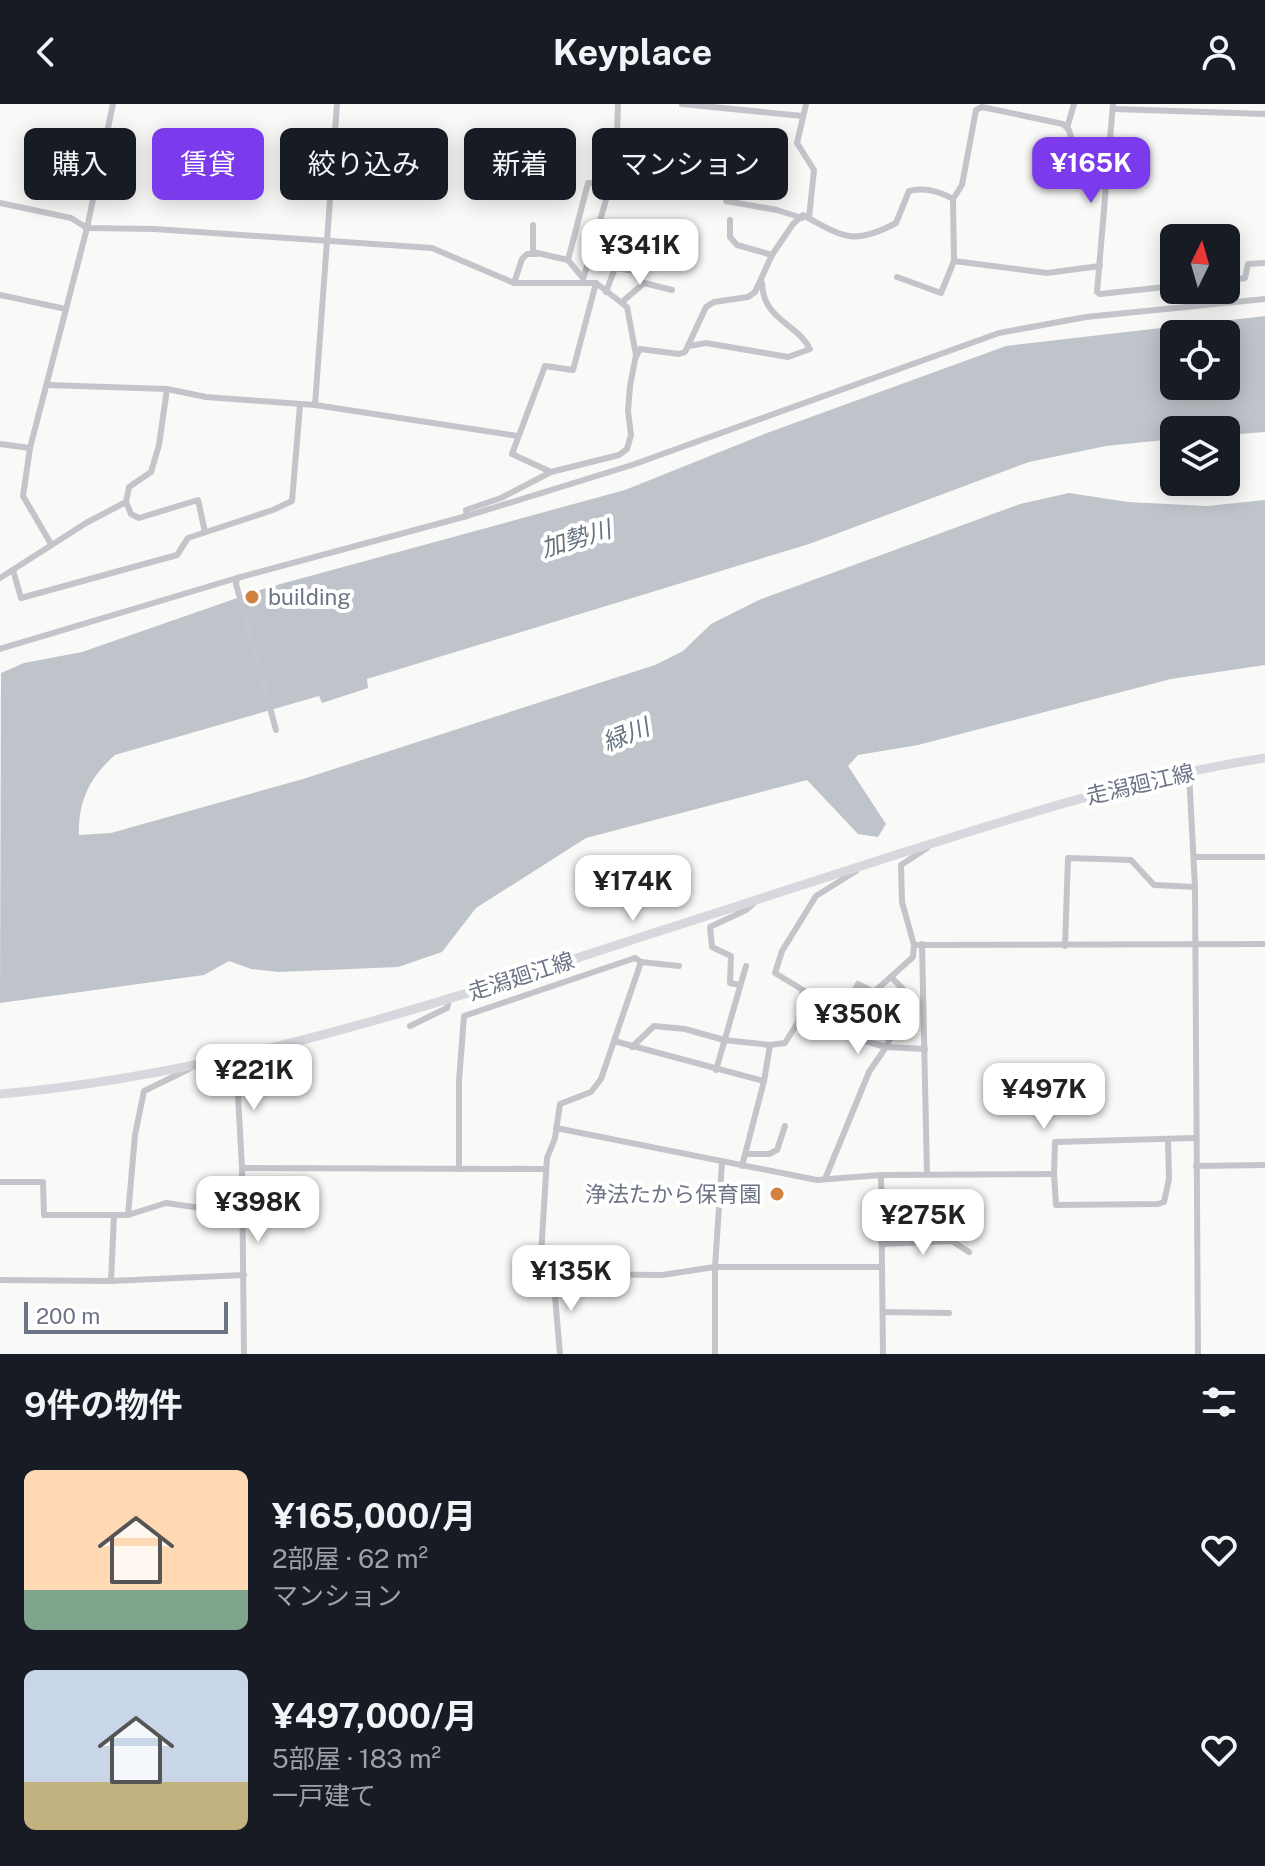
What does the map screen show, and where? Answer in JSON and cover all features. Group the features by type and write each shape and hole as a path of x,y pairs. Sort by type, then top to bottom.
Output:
{"main road":[{"name":"走潟廻江線","path":"0,1094 84,1086 236,1058 449,999 1048,806 1189,772 1265,758"}],"street":[{"path":"51,544 23,496 30,448 87,228 113,104"},
{"path":"315,405 337,104"},
{"path":"617,128 618,104"},
{"path":"682,104 803,116"},
{"path":"805,218 814,170 797,143 806,104"},
{"path":"1067,128 1074,104"},
{"path":"1160,288 1097,292 1114,106 1265,114"},
{"path":"897,277 941,293 954,261 953,199 962,185 976,110 982,107 1063,124 1072,141 1112,147"},
{"path":"568,260 588,183 592,183"},
{"path":"726,201 805,218 845,237 864,236 896,223 909,191 937,191 953,199"},
{"path":"582,280 605,200"},
{"path":"0,203 71,218 87,228 154,229 432,248 514,283 582,280 596,283 615,295 627,307 636,355 630,386 628,411 631,435 627,449 619,455 551,472 501,498 466,510 467,516"},
{"path":"689,346 706,343 788,357 810,349 806,341 771,312 761,287 772,255 793,224 805,218"},
{"path":"730,220 730,237 737,245 772,255"},
{"path":"533,225 533,252 537,254"},
{"path":"514,283 522,259 527,254 568,260 582,280"},
{"path":"606,292 615,268 644,270 658,261"},
{"path":"954,261 1047,273 1100,266"},
{"path":"1240,279 1245,278 1248,264 1265,263"},
{"path":"622,302 644,283 644,270"},
{"path":"636,355 640,349 679,354 689,346 706,307 714,302 748,297 764,278"},
{"path":"551,472 512,454 545,366 573,370 596,283"},
{"path":"644,283 672,290"},
{"path":"0,295 66,309"},
{"path":"0,649 467,516 632,465 999,333 1086,317 1265,299"},
{"path":"47,385 167,389 206,397 315,405 518,436"},
{"path":"167,389 159,445 151,472 129,487 126,502 131,514 139,518 198,500 205,532"},
{"path":"13,570 21,598 177,555 188,538 292,501 300,405"},
{"path":"0,444 30,448"},
{"path":"0,578 51,544 126,502"},
{"path":"237,581 276,730"},
{"path":"1189,772 1195,887 1198,1354"},
{"path":"833,1032 858,984 874,992 913,957 914,945 902,902 901,865 936,842"},
{"path":"1194,857 1265,857"},
{"path":"1065,946 1068,858 1131,860 1154,885 1195,887"},
{"path":"632,1047 654,1026 685,1029 726,1040 770,1045 785,1043 798,1022 803,990 775,973 782,951 816,896 864,865"},
{"path":"740,985 730,983 731,956 712,947 710,927 746,910 757,901"},
{"path":"922,944 927,1174"},
{"path":"914,945 1265,944"},
{"path":"459,1169 459,1081 464,1016 635,958 641,962 679,966"},
{"path":"560,1354 553,1274 541,1255 546,1169 560,1104 591,1092 601,1079 641,962"},
{"path":"716,1070 746,966"},
{"path":"825,1179 869,1072 886,1047 904,1009 896,1004 904,990 891,977"},
{"path":"410,1026 447,1008 449,999"},
{"path":"798,1022 886,1047 925,1049"},
{"path":"614,1041 764,1081"},
{"path":"742,1166 770,1045"},
{"path":"236,1058 242,1168 244,1354"},
{"path":"128,1215 135,1135 144,1091 194,1067"},
{"path":"746,1154 769,1154 777,1150 785,1126"},
{"path":"556,1128 742,1166 825,1179 881,1175 1054,1174"},
{"path":"1168,1139 1167,1194 1164,1202 1060,1206 1055,1201 1055,1142 1195,1138"},
{"path":"715,1354 715,1267 722,1162"},
{"path":"1196,1166 1265,1165"},
{"path":"242,1168 546,1169"},
{"path":"881,1175 883,1354"},
{"path":"0,1182 43,1182 44,1215 128,1215 166,1203 243,1214"},
{"path":"111,1281 114,1216"},
{"path":"882,1244 952,1241 969,1252"},
{"path":"553,1274 662,1275 715,1267 882,1267"},
{"path":"0,1280 111,1281 244,1275"},
{"path":"883,1312 949,1313"}],"water":[{"path":"1265,316 1265,432 1240,434 1240,416 1160,416 1160,440 1106,446 1029,462 809,544 367,679 368,688 322,703 319,696 115,755 87,790 79,835 111,833 303,779 655,665 683,651 711,624 761,599 1020,504 1069,493 1128,502 1207,506 1265,500 1265,665 1171,679 918,745 858,755 848,766 886,824 878,837 858,834 807,780 586,838 476,908 442,952 398,967 279,972 251,969 229,961 204,975 0,1003 1,673 24,663 82,652 266,588 625,490 767,433 1006,346 1160,328 1160,400 1240,400 1240,320 1230,320"}],"place":[{"name":"building","path":"252,597"},
{"name":"浄法たから保育園","path":"777,1194"}],"water label":[{"name":"加勢川","path":"576,539"},
{"name":"緑川","path":"626,735"}]}
